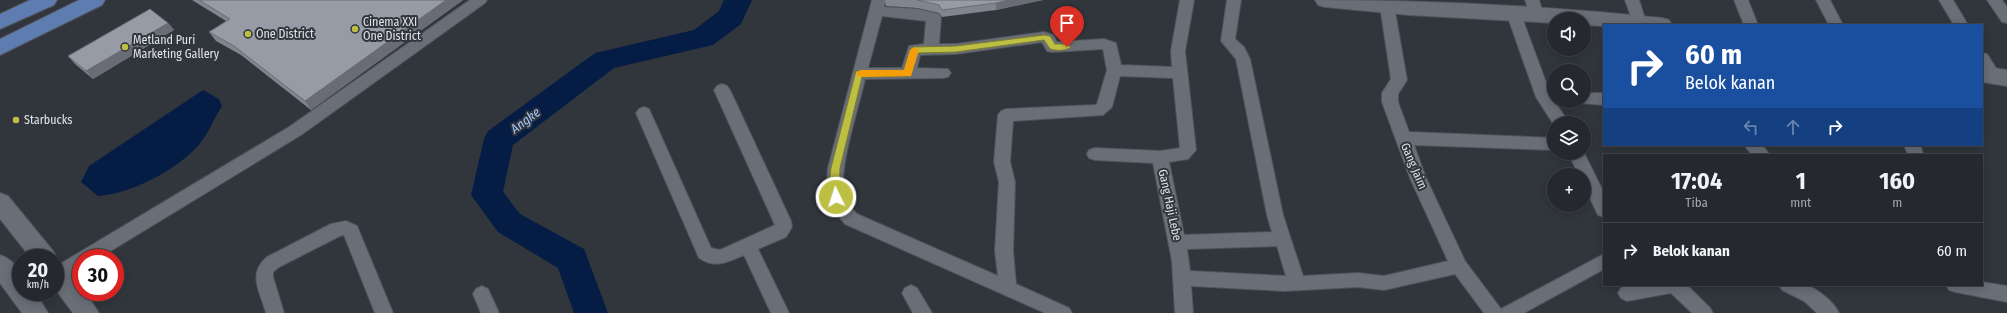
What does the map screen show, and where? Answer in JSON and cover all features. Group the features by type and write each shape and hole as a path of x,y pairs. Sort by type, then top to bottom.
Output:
{"main road":[{"path":"0,22 47,0"},
{"path":"0,48 95,0"},
{"path":"1337,1 1387,6 1514,12 1534,7 1654,24"},
{"path":"0,202 37,249"},
{"path":"0,265 12,279"},
{"path":"64,284 87,313"}],"street":[{"path":"100,249 300,127 480,0"},
{"name":"Gang Haji Lebe","path":"1184,313 1178,242 1160,157 1182,155 1188,150 1178,51 1187,0"},
{"path":"1234,0 1234,15 1229,26 1228,41 1239,51 1248,77 1275,215 1297,283"},
{"path":"1632,0 1639,22"},
{"path":"1741,0 1751,24"},
{"path":"1823,0 1835,24"},
{"path":"1946,0 1960,24"},
{"path":"1994,0 2007,18"},
{"path":"931,50 934,18 877,6 859,74 834,183 836,197 842,209 851,219 1063,313"},
{"name":"Gang Jaim","path":"1387,6 1399,80 1390,93 1390,102 1402,138 1418,178 1459,266 1494,313"},
{"path":"1514,12 1547,93"},
{"path":"908,73 914,50 956,49 1044,38 1047,38 1052,47 1055,48 1104,44 1111,48 1114,70 1104,107 1098,111 1006,114 1002,162 1008,182 1004,251 1008,289"},
{"path":"1983,60 1994,76"},
{"path":"1114,70 1180,73"},
{"path":"859,74 943,73"},
{"path":"644,113 705,253 711,257 721,257 780,232 784,227 783,221 722,90"},
{"path":"1591,99 1603,99"},
{"path":"1402,138 1547,144"},
{"path":"1753,146 1761,154"},
{"path":"1095,154 1160,157"},
{"path":"1579,160 1603,208"},
{"path":"275,313 264,277 265,269 273,262 337,229 346,228 351,231 384,313"},
{"path":"1178,242 1282,239"},
{"path":"748,246 780,313"},
{"path":"1508,313 1603,262"},
{"path":"1182,278 1284,284 1358,280 1384,283 1459,266"},
{"path":"1627,293 1668,286"},
{"path":"1675,286 1704,313"},
{"path":"1790,286 1810,296 1830,313"},
{"path":"1962,286 2007,294"},
{"path":"911,293 923,313"},
{"path":"482,294 490,313"}],"water":[{"path":"203,90 219,99 222,106 202,142 178,164 138,186 111,194 98,196 81,182 89,166"}],"building":[{"name":"Cinema XXI One District","path":"199,0 446,0 305,101 234,46 209,32 230,19"},
{"path":"917,0 1009,0 942,10 939,5"},
{"path":"150,9 168,23 86,71 68,56"}],"waterway":[{"name":"Angke","path":"591,313 572,259 509,223 487,195 499,139 605,60 703,38 731,17 738,0"}],"slow traffic":[{"path":"860,74 908,73 914,50"}],"place":[{"name":"Cinema XXI One District","path":"355,29"},
{"name":"One District","path":"248,34"},
{"name":"Metland Puri Marketing Gallery","path":"125,47"},
{"name":"Starbucks","path":"16,120"}],"route":[{"path":"836,197 834,183 836,168 859,74 908,73 914,50 956,49 1044,38 1048,39 1052,47 1067,47"}]}
